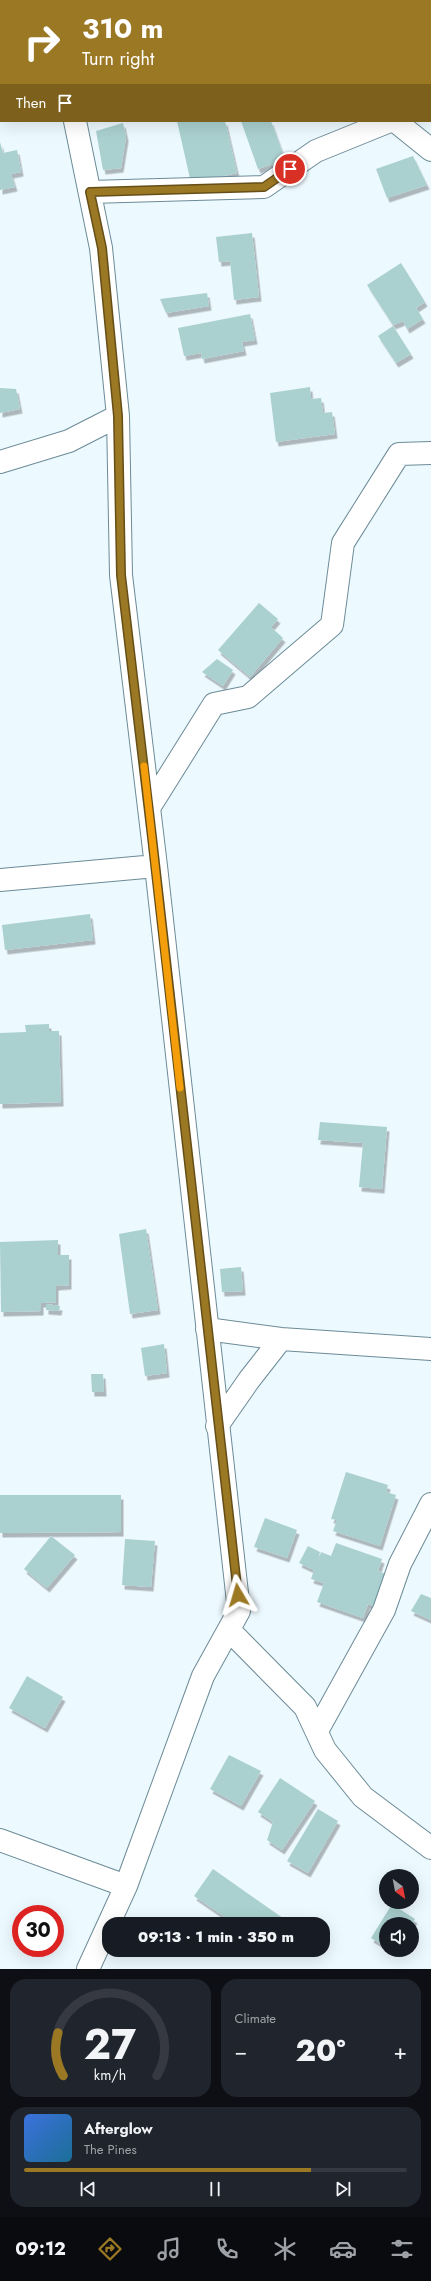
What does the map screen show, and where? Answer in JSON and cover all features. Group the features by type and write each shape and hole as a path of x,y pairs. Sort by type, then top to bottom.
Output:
{"street":[{"path":"75,122 102,248 118,416 121,575 156,866 217,1426 239,1611 203,1676 126,1886 88,1969"},
{"path":"90,192 264,187 316,151 388,122"},
{"path":"397,122 431,150"},
{"path":"0,462 68,441 118,416"},
{"path":"149,808 214,704 248,697 332,625 343,543 399,454 431,453"},
{"path":"0,880 156,866"},
{"path":"207,1330 281,1339 431,1349"},
{"path":"217,1426 249,1380 281,1339"},
{"path":"317,1731 384,1610 400,1564 431,1504"},
{"path":"229,1630 305,1707 326,1750 363,1797 431,1848"},
{"path":"0,1840 126,1886"}],"building":[{"path":"177,122 225,122 237,173 191,183"},
{"path":"241,122 271,122 285,160 258,169"},
{"path":"123,123 126,137 121,168 103,170 96,131"},
{"path":"0,142 3,153 17,150 21,172 11,174 15,187 0,190"},
{"path":"413,156 427,185 387,198 376,169"},
{"path":"252,233 259,297 234,300 230,261 219,262 216,237"},
{"path":"401,263 425,302 416,308 423,319 407,329 403,321 393,325 367,285"},
{"path":"207,293 209,306 166,313 160,299"},
{"path":"250,314 255,340 242,342 244,351 202,359 201,353 184,356 178,328"},
{"path":"393,326 411,354 396,363 378,336"},
{"path":"310,387 311,399 321,398 323,413 332,412 335,434 276,442 270,393"},
{"path":"0,388 16,389 20,409 0,413"},
{"path":"259,603 278,619 271,627 283,638 250,677 218,650"},
{"path":"217,659 233,670 223,686 202,672"},
{"path":"90,914 93,940 5,950 2,925"},
{"path":"49,1024 49,1031 59,1031 61,1102 0,1104 0,1033 26,1032 25,1025"},
{"path":"320,1122 387,1127 382,1189 359,1187 363,1143 318,1140"},
{"path":"146,1229 158,1310 130,1314 119,1234"},
{"path":"58,1240 58,1255 69,1255 69,1285 56,1286 56,1302 41,1303 41,1311 1,1312 0,1242"},
{"path":"241,1267 243,1291 222,1292 220,1269"},
{"path":"46,1304 60,1306 59,1311 46,1310"},
{"path":"164,1344 167,1373 145,1376 141,1348"},
{"path":"91,1374 103,1374 104,1392 92,1392"},
{"path":"346,1472 388,1485 386,1492 396,1495 380,1546 333,1531 337,1520 331,1519"},
{"path":"0,1495 121,1495 121,1532 0,1533"},
{"path":"265,1518 297,1530 287,1558 254,1547"},
{"path":"51,1536 75,1555 47,1588 24,1569"},
{"path":"125,1539 155,1541 151,1587 122,1585"},
{"path":"336,1543 382,1559 378,1571 386,1574 375,1606 368,1604 363,1618 317,1602 324,1583 311,1579 314,1570 299,1563 308,1546 320,1552 316,1567 321,1552 331,1556"},
{"path":"421,1594 431,1598 431,1620 411,1611"},
{"path":"27,1676 63,1697 45,1728 9,1708"},
{"path":"229,1755 261,1771 241,1806 210,1789"},
{"path":"280,1778 315,1801 282,1850 267,1840 273,1822 258,1812"},
{"path":"318,1809 338,1821 308,1873 287,1861"},
{"path":"213,1869 281,1917 225,1917 194,1896"},
{"path":"389,1909 400,1909 412,1917 384,1917"},
{"path":"379,1925 379,1943 371,1938"}],"slow traffic":[{"path":"144,766 180,1088"}],"route":[{"path":"238,1595 121,575 118,416 102,248 90,192 264,187 290,169"}]}
